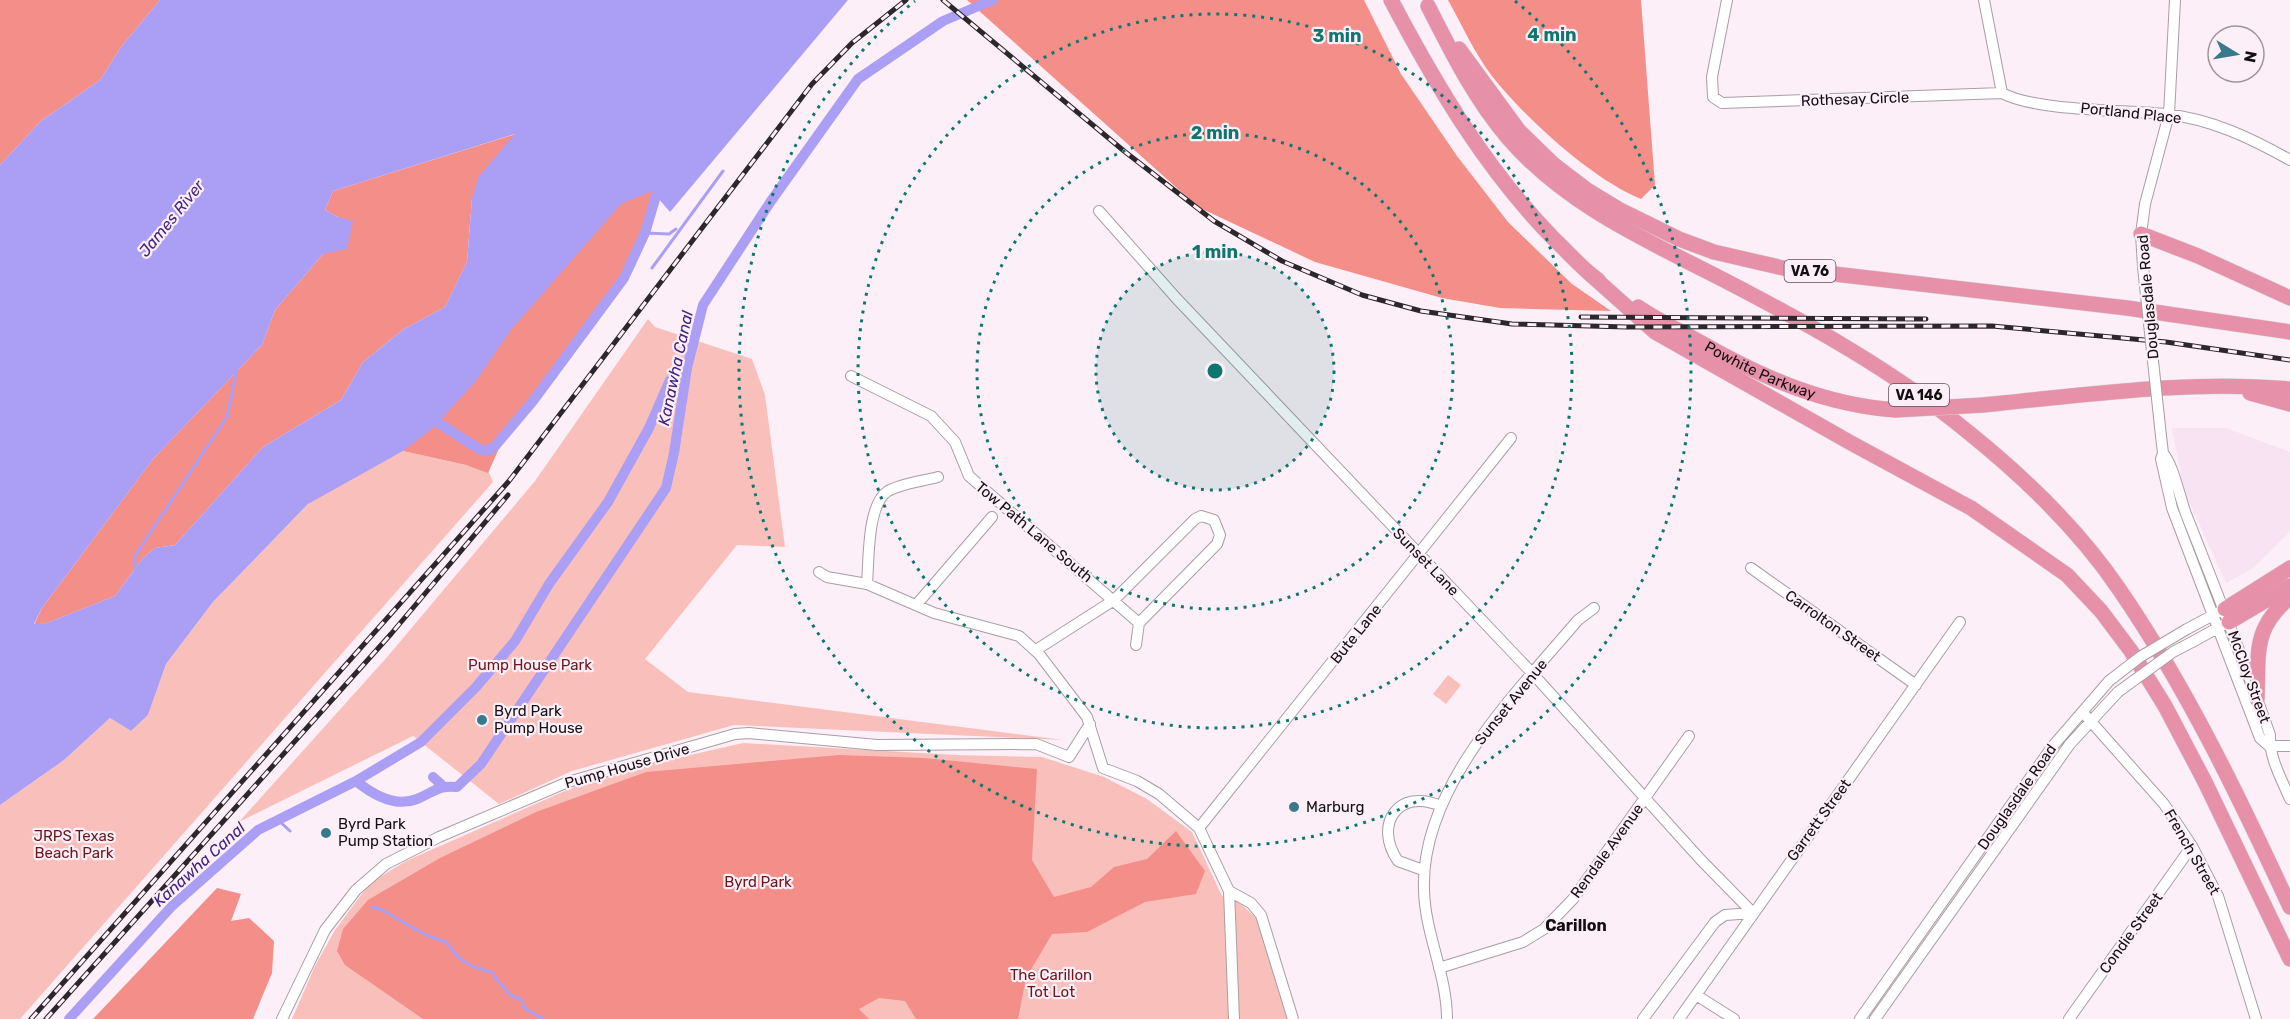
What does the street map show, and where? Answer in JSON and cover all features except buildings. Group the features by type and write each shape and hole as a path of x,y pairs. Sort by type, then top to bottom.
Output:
{"highway":[{"name":"Powhite Parkway","path":"1391,0 1430,74 1469,136 1537,221 1590,274 1645,312 1738,364 1783,384 1861,408 1896,410 1983,405 2159,386 2212,385 2290,389"},
{"name":"VA 76","path":"1427,3 1512,123 1553,164 1587,190 1620,210 1679,239 1714,252 1783,268 2127,308 2290,332"},
{"name":"VA 146","path":"1427,3 1467,84 1487,111 1510,140 1569,192 1610,221 1652,245 1722,279 1852,350 1967,431 2033,489 2090,551 2120,590 2190,707 2290,908"},
{"path":"2141,234 2198,256 2290,298"},
{"path":"1590,274 1655,332 1971,508 2067,576 2101,611 2131,651 2165,706 2205,782 2290,959"},
{"path":"2212,385 2290,404"},
{"path":"2222,618 2290,568"},
{"path":"2222,618 2290,586"},
{"path":"2257,699 2259,642 2263,629 2270,616 2290,597"}],"street":[{"name":"Rothesay Circle","path":"1727,0 1712,77 1713,97 1722,103 2002,93"},
{"path":"1984,0 2002,93"},
{"name":"Douglasdale Road","path":"2175,0 2169,114 2145,204 2141,234 2143,267 2163,453 2168,458 2175,485 2222,618"},
{"name":"Portland Place","path":"2002,93 2011,98 2052,105 2169,114 2237,132 2290,160"},
{"name":"Sunset Lane","path":"1099,211 1177,299 1418,556 1533,674 1645,800 1753,913"},
{"name":"Tow Path Lane South","path":"851,376 936,420 955,442 969,476 1000,506 1140,623"},
{"name":"Bute Lane","path":"1199,828 1511,438"},
{"path":"867,584 877,502 891,489 938,477"},
{"path":"1036,650 1114,600 1195,519 1201,516 1214,520 1220,536 1217,544 1140,623 1136,645"},
{"path":"917,604 992,517"},
{"name":"Carrolton Street","path":"1751,568 1916,685"},
{"path":"819,572 826,578 867,584 951,618 1007,631 1019,636 1036,650 1090,724 1103,768 1137,781 1159,794 1199,828 1229,891 1234,1019"},
{"name":"Sunset Avenue","path":"1447,1019 1446,996 1426,912 1423,870 1432,827 1473,748 1578,620 1594,608"},
{"name":"Douglasdale Road","path":"1860,1019 2052,747 2109,681 2140,657 2187,629 2222,618"},
{"name":"Douglasdale Road","path":"1875,1019 2090,720 2118,692 2173,652 2194,641 2222,618"},
{"name":"McCloy Street","path":"2222,618 2257,699 2270,735 2270,746 2290,799"},
{"name":"McCloy Street","path":"2222,618 2260,738 2270,746"},
{"name":"Garrett Street","path":"1679,1019 1960,622"},
{"name":"French Street","path":"2082,711 2164,804 2192,846 2218,896 2256,1019"},
{"name":"Pump House Drive","path":"282,1019 325,930 372,873 439,837 568,782 735,734 749,733 877,745 1036,744 1070,757 1090,724"},
{"name":"Rendale Avenue","path":"1439,968 1523,942 1544,929 1573,898 1689,736"},
{"path":"2270,746 2290,746"},
{"path":"1423,870 1398,861 1388,842 1386,832 1390,818 1398,807 1420,800 1441,806"},
{"name":"Condie Street","path":"2069,1019 2192,846"},
{"path":"1229,891 1251,903 1261,915 1293,1019"},
{"path":"1643,1019 1715,922 1725,915 1753,913"},
{"path":"1696,995 1734,1019"}],"shaded area":[{"path":"2172,428 2226,428 2290,452 2290,532 2252,569 2226,583 2184,490"}],"green space":[{"path":"0,0 160,0 121,47 100,80 41,121 0,165"},
{"path":"967,0 1364,0 1401,74 1457,156 1508,222 1572,284 1611,311 1500,308 1442,298 1315,262 1198,207"},
{"path":"1448,0 1641,0 1655,185 1641,199 1602,178 1561,146 1522,110 1492,76 1474,49"},
{"path":"516,134 472,198 467,262 445,307 404,329 363,362 341,400 263,447 175,545 155,548 143,558 115,596 47,623 34,625 42,608 153,459 262,345 275,310 323,254 338,217 325,210 333,191"},
{"path":"664,173 641,245 623,282 505,435 488,473 466,465 403,451 418,424 599,215"},
{"name":"Pump House Park","path":"648,319 655,327 752,359 765,395 785,547 737,545 645,659 688,692 1063,740 734,725 572,771 499,804 413,736 239,822 388,656 535,481"},
{"name":"JRPS Texas Beach Park","path":"403,451 488,470 493,482 20,1019 0,1019 0,805 64,760 110,718 131,731 148,715 166,664 213,602 312,500"},
{"path":"1448,675 1461,685 1446,704 1433,694"},
{"name":"Byrd Park","path":"743,743 957,755 1042,757 1104,777 1147,799 1192,832 1222,896 1240,903 1256,918 1288,1019 292,1019 315,966 335,930 370,883 406,861 574,787 638,767"},
{"name":"Byrd Park","path":"839,755 924,758 1037,769 1032,860 1054,897 1091,887 1114,867 1147,859 1176,831 1205,871 1196,894 1145,902 1087,932 1052,934 1026,978 1018,1019 916,1019 905,1001 879,998 859,1009 869,1019 423,1019 345,965 337,951 343,929 368,900 440,858 536,812 646,772"},
{"path":"217,888 241,894 231,921 249,918 274,941 272,973 253,1019 93,1019"}],"water":[{"name":"James River","path":"160,0 848,0 670,212 652,191 621,204 511,330 476,381 433,428 403,451 308,504 213,602 166,664 148,715 131,731 110,718 64,760 0,805 0,165 41,121 100,80 121,47","holes":["515,134 479,176 472,198 467,262 445,307 404,329 363,362 341,400 263,447 175,545 155,548 143,558 115,596 47,623 34,624 42,608 153,459 262,345 275,310 323,254 347,249 353,221 325,210 333,191"]}],"waterway":[{"name":"Kanawha Canal","path":"69,1019 172,906 258,830 356,781 369,791 384,798 400,802 409,801 440,788 457,787 481,764 666,488 674,453 687,368 703,305 771,201 858,79 943,21 993,0"},
{"path":"652,268 723,171"},
{"path":"426,415 479,449 488,451 496,445 533,401 624,278 645,233 660,182"},
{"path":"645,233 669,234 676,229"},
{"path":"135,570 135,556 227,417 237,368"},
{"path":"356,781 421,742 476,687 515,641 549,584 608,502 649,428 670,380 687,368"},
{"name":"Kanawha Canal","path":"433,777 443,786"},
{"path":"278,820 290,831"},
{"path":"372,907 382,910 424,934 447,943 458,957 471,966 491,972 510,995 522,1000 524,1008 543,1019"}],"railway":[{"path":"31,1019 509,481 812,84 852,43 906,0"},
{"path":"943,0 1124,151 1214,221 1282,261 1362,295 1421,311 1512,324 1627,327 1992,326 2166,342 2290,360"},
{"path":"1581,317 1926,319"},
{"path":"46,1019 391,634 508,495"}],"place":[{"name":"Byrd Park Pump House","path":"482,720"},
{"name":"Marburg","path":"1294,807"},
{"name":"Byrd Park Pump Station","path":"326,833"}],"district":[{"name":"Carillon","path":"1576,925"}],"park label":[{"name":"The Carillon Tot Lot","path":"1051,984"}]}
